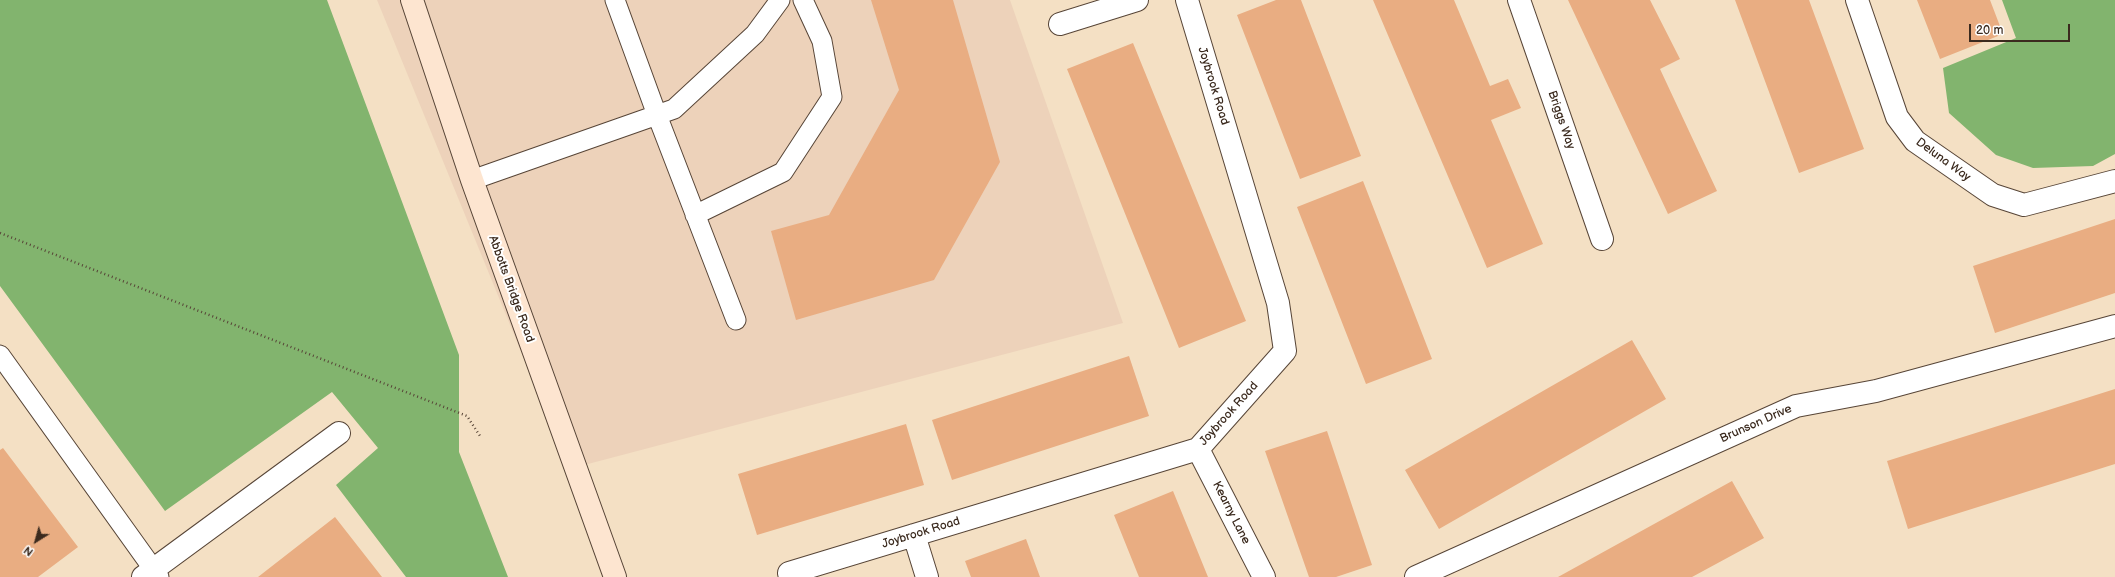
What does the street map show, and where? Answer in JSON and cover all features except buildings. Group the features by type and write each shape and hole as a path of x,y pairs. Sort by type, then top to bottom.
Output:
{"main road":[{"name":"Abbotts Bridge Road","path":"412,0 472,180 615,577"}],"street":[{"path":"1060,24 1137,0"},
{"name":"Joybrook Road","path":"789,573 1198,449 1285,351 1278,304 1187,0"},
{"name":"Briggs Way","path":"1519,0 1602,240"},
{"name":"Deluna Way","path":"1857,0 1897,117 1915,141 1993,195 2024,205 2115,181"},
{"name":"Brunson Drive","path":"1416,577 1796,406 1876,391 2115,326"},
{"path":"152,574 339,433"},
{"name":"Kearny Lane","path":"1198,449 1264,577"},
{"path":"914,535 927,577"}],"lane":[{"path":"616,0 657,115 736,320"},
{"path":"472,180 674,109 755,34 780,0"},
{"path":"695,215 783,172 832,97 822,41 803,0"},
{"path":"0,354 152,574"}],"path":[{"path":"0,232 467,416 480,436"}],"shaded area":[{"path":"377,0 1010,0 1123,323 569,469"}],"green space":[{"path":"0,0 327,0 459,355 459,452 508,577 406,577 336,485 378,448 332,392 165,511 0,286"},
{"path":"2002,0 2115,0 2115,154 2093,166 2033,168 1996,155 1949,113 1943,68 2016,38"}]}
